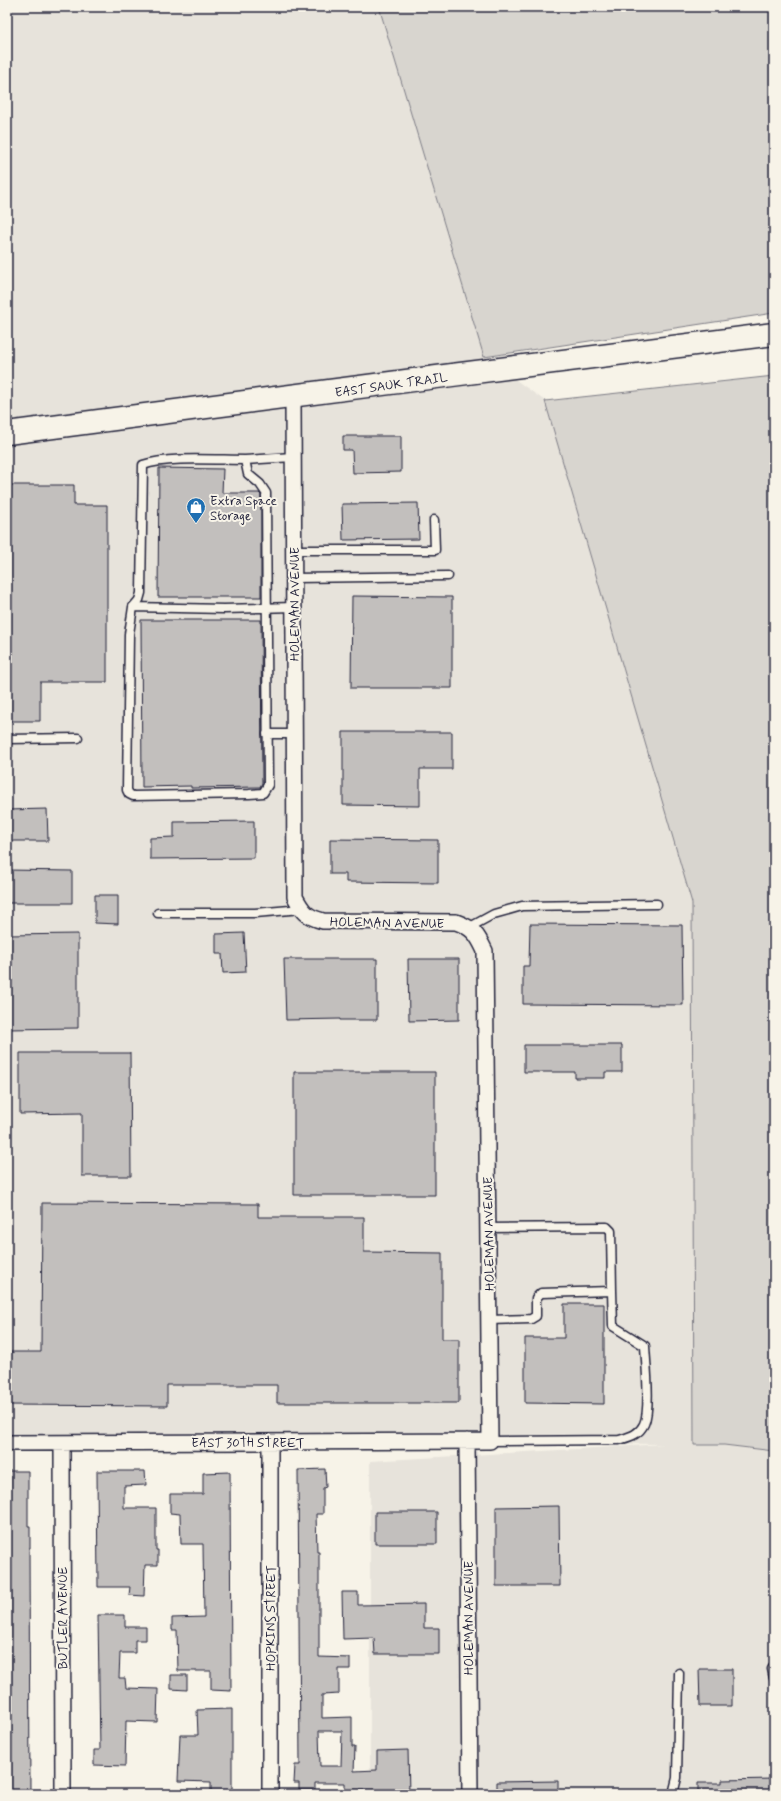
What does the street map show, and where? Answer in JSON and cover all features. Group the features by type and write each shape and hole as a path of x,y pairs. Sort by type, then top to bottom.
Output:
{"main road":[{"name":"EAST SAUK TRAIL","path":"7,432 293,397 573,359 774,334"}],"street":[{"name":"HOLEMAN AVENUE","path":"293,397 295,898 302,909 311,918 323,921 456,922 470,927 480,939 485,951 490,1441"},
{"name":"HOLEMAN AVENUE","path":"467,1441 470,1794"},
{"name":"EAST 30TH STREET","path":"7,1443 490,1441"},
{"name":"HOPKINS STREET","path":"270,1442 270,1794"},
{"name":"BUTLER AVENUE","path":"62,1443 63,1794"}],"lane":[{"path":"245,460 248,474 260,484 266,493 268,785 263,793 134,796 129,794 127,790 129,634 133,606 139,600 141,593 142,465 152,461 245,460 293,457"},
{"path":"293,550 435,550 434,520"},
{"path":"294,578 448,576"},
{"path":"133,606 266,608 294,606"},
{"path":"267,734 294,734"},
{"path":"7,739 78,738"},
{"path":"470,927 494,914 522,906 657,904"},
{"path":"158,913 255,913 302,909"},
{"path":"488,1228 607,1226 611,1231 613,1326 645,1346 647,1410 644,1424 635,1435 619,1440 490,1441"},
{"path":"488,1320 531,1319 536,1316 536,1298 541,1293 612,1291"},
{"path":"774,1666 772,1669 772,1676 774,1678"},
{"path":"673,1794 677,1778 679,1674"}],"shaded area":[{"path":"7,7 379,7 484,357 545,401 692,903 694,1444 724,1445 774,1451 774,1794 370,1794 370,1461 664,1444 549,1443 517,1445 7,1446"},
{"path":"379,7 774,7 774,313 484,357"},
{"path":"774,376 774,1451 724,1445 694,1445 692,903 545,401"}],"building":[{"path":"343,436 401,436 401,472 353,473 352,450 343,450"},
{"path":"159,468 223,469 222,493 259,493 261,495 261,597 158,597"},
{"path":"7,485 74,485 74,505 107,505 107,682 40,682 40,721 7,721"},
{"path":"418,503 419,539 343,540 342,504"},
{"path":"352,596 452,597 452,688 351,688"},
{"path":"141,620 261,620 262,783 260,787 142,787"},
{"path":"343,732 452,732 452,769 420,769 420,806 343,805"},
{"path":"47,809 48,841 7,841 7,810"},
{"path":"254,821 254,858 150,859 150,838 174,837 174,822"},
{"path":"330,839 438,840 438,883 346,882 346,874 330,874"},
{"path":"7,870 72,871 72,903 7,903"},
{"path":"95,895 118,895 118,924 95,923"},
{"path":"530,924 682,925 683,1005 523,1004 523,966 529,966"},
{"path":"244,933 246,972 223,973 222,954 216,954 216,934"},
{"path":"78,934 78,1028 7,1029 7,935"},
{"path":"284,959 377,959 377,1020 286,1020"},
{"path":"408,959 459,959 459,1020 409,1021"},
{"path":"524,1045 622,1045 622,1072 605,1072 605,1078 575,1078 575,1072 524,1072"},
{"path":"20,1053 130,1053 131,1176 82,1176 82,1113 20,1114"},
{"path":"294,1072 435,1072 435,1195 294,1195"},
{"path":"42,1203 258,1204 258,1217 364,1217 364,1252 442,1253 442,1339 459,1339 459,1403 277,1403 277,1385 167,1385 167,1406 7,1405 7,1352 41,1352"},
{"path":"564,1304 604,1304 604,1404 525,1403 525,1338 564,1338"},
{"path":"325,1469 326,1487 323,1488 323,1514 316,1514 317,1552 319,1552 319,1657 350,1658 350,1669 339,1669 339,1694 322,1695 322,1718 352,1717 352,1747 355,1747 354,1771 377,1770 377,1751 408,1750 409,1794 377,1794 377,1790 345,1790 345,1783 315,1783 315,1790 299,1790 299,1783 294,1783 295,1765 300,1765 298,1470","holes":["319,1731 342,1731 341,1766 320,1766"]},
{"path":"7,1471 28,1471 28,1526 30,1526 30,1794 7,1794 7,1562 10,1562 10,1520 7,1520"},
{"path":"97,1471 145,1471 146,1485 124,1486 124,1508 156,1508 156,1550 158,1550 158,1565 145,1565 144,1596 129,1595 130,1587 98,1587"},
{"path":"230,1472 231,1691 211,1690 211,1671 178,1671 177,1630 172,1630 172,1618 204,1617 203,1544 181,1544 180,1514 170,1513 170,1494 203,1494 203,1473"},
{"path":"559,1506 560,1586 496,1586 496,1507"},
{"path":"375,1512 437,1512 437,1544 375,1544"},
{"path":"342,1592 358,1592 358,1605 424,1604 424,1628 439,1628 439,1654 375,1654 374,1638 343,1639"},
{"path":"98,1615 125,1615 125,1627 146,1627 146,1640 135,1640 135,1653 120,1653 119,1678 125,1678 126,1688 158,1689 157,1722 126,1721 125,1766 94,1765 94,1750 100,1750"},
{"path":"699,1669 732,1669 732,1706 700,1706"},
{"path":"171,1675 187,1675 187,1690 171,1689"},
{"path":"232,1709 232,1792 211,1792 211,1782 178,1781 180,1735 198,1735 197,1710"},
{"path":"774,1779 774,1794 698,1794 698,1783 722,1783 722,1780"},
{"path":"558,1781 558,1794 497,1794 497,1782"}],"place":[{"name":"Extra Space Storage","path":"196,524"}]}
